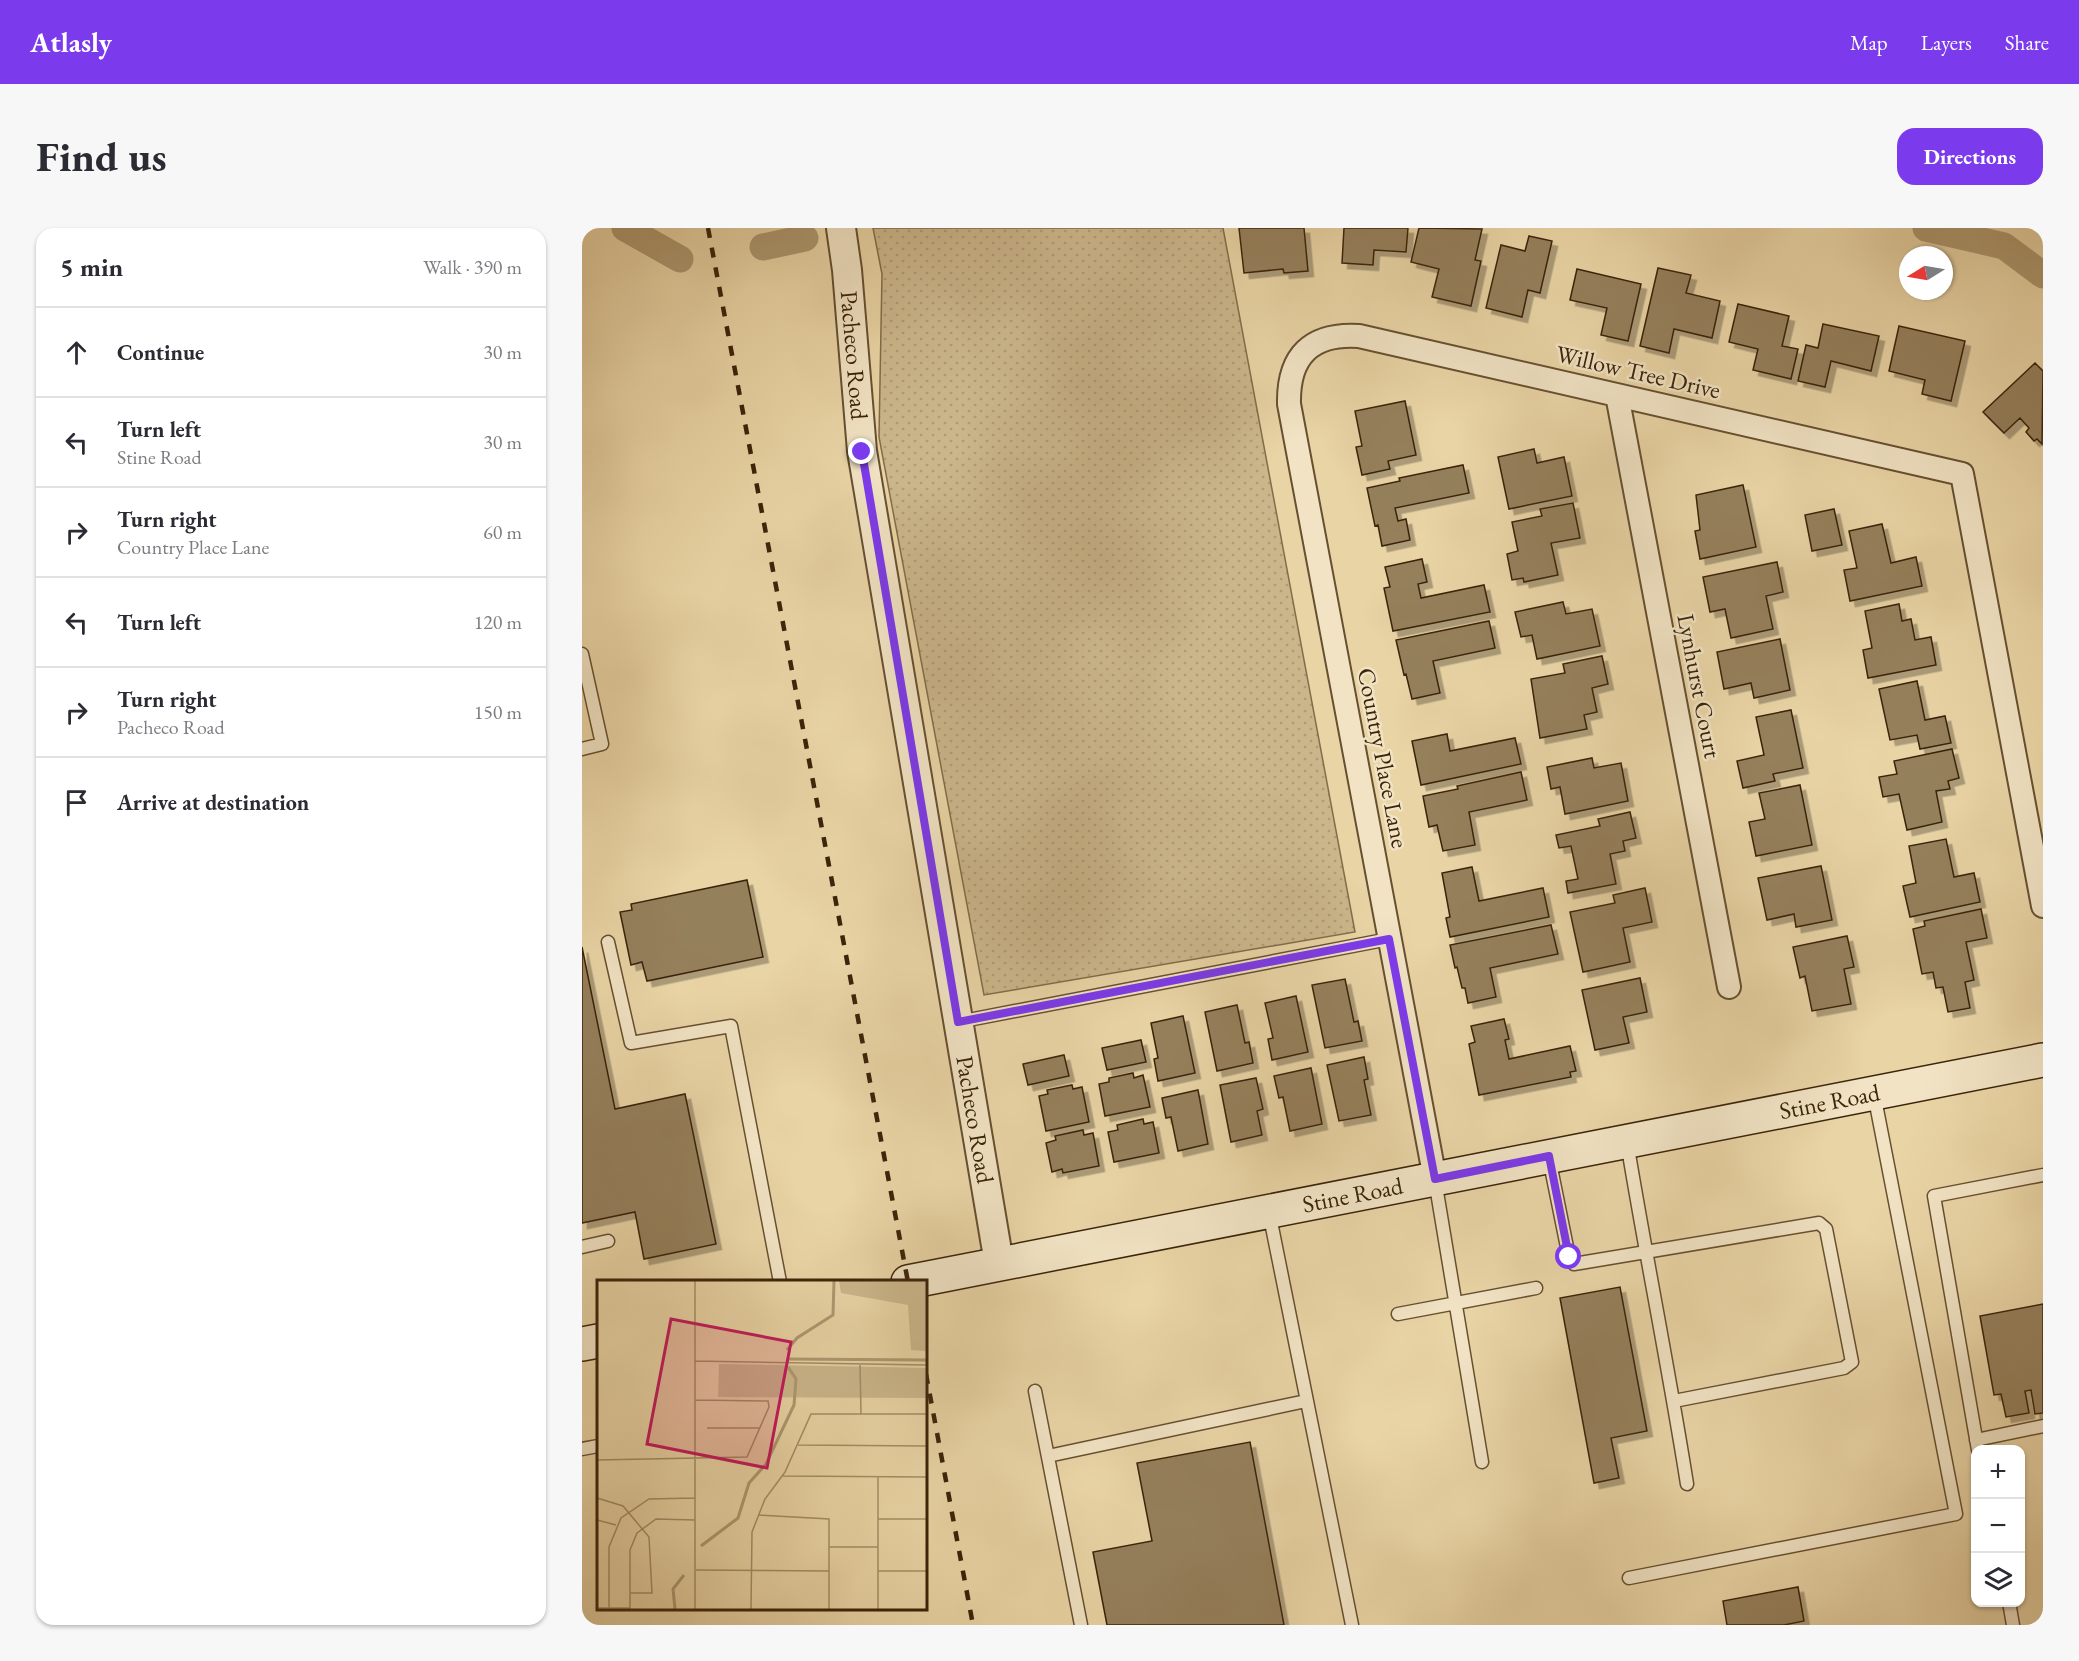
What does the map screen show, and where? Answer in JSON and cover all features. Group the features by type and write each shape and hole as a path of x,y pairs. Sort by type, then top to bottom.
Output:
{"main road":[{"name":"Stine Road","path":"913,1280 2043,1060"},
{"path":"582,1344 597,1341"}],"street":[{"name":"Pacheco Road","path":"841,228 847,270 862,452 999,1263"},
{"name":"Willow Tree Drive","path":"1306,351 1321,340 1340,335 1359,336 1962,474 2043,906"},
{"name":"Country Place Lane","path":"1306,351 1295,366 1288,385 1289,404 1435,1179"},
{"name":"Lynhurst Court","path":"1617,395 1728,987"}],"lane":[{"path":"582,654 602,744 582,748"},
{"path":"958,1022 1389,939"},
{"path":"608,942 631,1043 731,1026 780,1280"},
{"path":"1629,1578 1956,1514 1874,1093"},
{"path":"1627,1141 1687,1484"},
{"path":"1549,1156 1569,1257 1574,1264 1645,1254 1820,1223 1826,1229 1852,1362 1844,1368 1674,1401"},
{"path":"2043,1175 1934,1196 1977,1445 2043,1426"},
{"path":"1435,1179 1482,1462"},
{"path":"1268,1211 1352,1625"},
{"path":"582,1247 608,1241"},
{"path":"1398,1314 1536,1288"},
{"path":"1035,1391 1081,1625"},
{"path":"1048,1456 1306,1401"},
{"path":"582,1449 597,1446"},
{"path":"2009,1607 2013,1625"}],"shaded area":[{"path":"873,228 1223,228 1355,932 984,995 879,437 882,274"}],"building":[{"path":"1239,228 1304,228 1308,271 1284,273 1283,269 1244,273"},
{"path":"1344,228 1408,228 1406,252 1374,250 1373,265 1342,263"},
{"path":"1419,228 1482,229 1475,260 1481,261 1471,306 1432,297 1439,269 1411,262"},
{"path":"1529,236 1552,241 1540,293 1528,290 1522,317 1486,308 1501,245 1525,251"},
{"path":"1658,268 1691,275 1686,293 1720,301 1712,338 1674,329 1669,353 1640,346"},
{"path":"1577,269 1641,284 1628,341 1601,335 1607,308 1570,300"},
{"path":"1738,304 1789,316 1782,346 1798,349 1791,379 1753,370 1758,349 1729,342"},
{"path":"1823,324 1879,336 1871,371 1831,361 1825,387 1798,381 1806,345 1818,348"},
{"path":"1899,326 1965,341 1951,401 1922,394 1925,380 1889,371"},
{"path":"2035,363 2043,371 2042,444 2037,439 2034,441 2026,432 2029,428 2020,418 2004,433 1983,412"},
{"path":"1405,401 1416,455 1388,461 1390,469 1362,475 1356,447 1362,446 1355,411"},
{"path":"1534,449 1537,463 1564,457 1572,496 1509,509 1498,457"},
{"path":"1463,465 1469,493 1395,508 1398,521 1406,519 1410,540 1382,546 1367,488 1400,481 1399,478"},
{"path":"1743,485 1756,547 1700,559 1695,531 1700,530 1696,495"},
{"path":"1573,503 1580,538 1551,543 1558,575 1524,582 1523,578 1512,580 1507,554 1518,551 1512,522 1542,516 1540,509"},
{"path":"1834,509 1842,545 1812,551 1805,515"},
{"path":"1882,524 1891,563 1916,557 1922,586 1850,601 1844,570 1857,568 1849,531"},
{"path":"1422,559 1427,582 1418,584 1421,598 1484,585 1490,612 1393,631 1384,588 1390,587 1385,567"},
{"path":"1777,562 1783,592 1766,596 1773,629 1731,638 1725,609 1710,612 1703,577"},
{"path":"1563,602 1566,614 1592,609 1600,646 1537,659 1532,635 1521,637 1515,612"},
{"path":"1899,604 1902,621 1911,619 1915,640 1931,637 1936,665 1868,678 1863,650 1872,648 1865,611"},
{"path":"1489,621 1495,648 1433,661 1440,693 1412,699 1396,640"},
{"path":"1780,639 1790,690 1754,698 1751,683 1724,689 1717,652"},
{"path":"1602,656 1608,684 1592,688 1597,712 1584,715 1587,729 1540,738 1531,679 1565,673 1563,664"},
{"path":"1917,681 1925,720 1945,716 1951,743 1920,749 1917,735 1890,740 1879,689"},
{"path":"1791,710 1803,768 1773,774 1775,781 1743,788 1737,761 1764,755 1756,717"},
{"path":"1447,734 1450,751 1515,738 1521,764 1421,785 1412,741"},
{"path":"1952,749 1959,778 1948,781 1950,789 1936,791 1942,822 1907,830 1899,794 1883,797 1879,777 1897,774 1894,761"},
{"path":"1592,758 1594,768 1621,763 1628,801 1565,814 1560,787 1551,789 1547,767"},
{"path":"1521,772 1527,800 1469,812 1475,845 1443,851 1437,825 1429,827 1423,796"},
{"path":"1800,785 1812,845 1756,856 1749,822 1765,819 1759,793"},
{"path":"1630,812 1636,838 1623,841 1625,851 1610,854 1616,884 1568,893 1566,881 1578,879 1571,846 1559,848 1556,835 1600,826 1598,819"},
{"path":"1946,839 1954,877 1974,873 1980,902 1910,917 1903,886 1916,883 1909,846"},
{"path":"1821,866 1832,920 1796,927 1794,914 1767,920 1758,878"},
{"path":"1472,867 1479,901 1543,888 1549,917 1450,937 1446,918 1450,917 1442,873"},
{"path":"747,880 763,957 647,981 642,962 631,965 620,912 632,910 631,904"},
{"path":"1645,888 1652,922 1623,928 1630,962 1583,972 1570,912 1615,903 1613,895"},
{"path":"1981,909 1987,938 1966,942 1974,980 1965,982 1970,1008 1948,1012 1943,987 1936,988 1933,972 1922,974 1913,929 1925,926 1924,921"},
{"path":"1551,925 1558,954 1490,968 1496,997 1468,1003 1465,988 1462,988 1457,967 1455,968 1450,945"},
{"path":"1847,936 1854,967 1844,969 1851,1004 1812,1011 1805,976 1800,978 1793,947"},
{"path":"582,947 615,1109 685,1094 716,1244 644,1259 635,1212 582,1223"},
{"path":"1640,978 1647,1012 1623,1017 1629,1043 1595,1050 1582,990"},
{"path":"1345,979 1354,1022 1358,1021 1362,1041 1325,1048 1312,985"},
{"path":"1296,996 1308,1052 1272,1060 1268,1039 1273,1038 1265,1003"},
{"path":"1237,1005 1245,1043 1249,1042 1253,1063 1217,1071 1205,1012"},
{"path":"1183,1016 1195,1073 1158,1081 1154,1059 1158,1058 1151,1023"},
{"path":"1504,1019 1509,1039 1505,1040 1509,1059 1570,1046 1576,1071 1570,1072 1571,1077 1479,1095 1469,1044 1475,1042 1471,1026"},
{"path":"1141,1040 1146,1062 1107,1070 1102,1048"},
{"path":"1064,1055 1069,1076 1028,1085 1023,1064"},
{"path":"1364,1057 1368,1079 1364,1080 1371,1115 1339,1121 1327,1065"},
{"path":"1311,1068 1322,1124 1290,1131 1283,1097 1279,1098 1274,1076"},
{"path":"1133,1073 1134,1078 1143,1075 1150,1107 1105,1116 1099,1084 1109,1082 1109,1078"},
{"path":"1256,1078 1263,1109 1257,1111 1262,1135 1231,1142 1220,1085"},
{"path":"1072,1085 1073,1089 1082,1087 1089,1122 1046,1131 1039,1096 1048,1094 1047,1090"},
{"path":"1198,1090 1208,1144 1178,1151 1171,1117 1166,1118 1162,1098"},
{"path":"1143,1119 1144,1124 1153,1122 1159,1153 1114,1162 1108,1132 1118,1130 1117,1125"},
{"path":"1083,1130 1084,1135 1093,1133 1099,1166 1063,1173 1062,1169 1052,1172 1046,1143 1056,1140 1055,1136"},
{"path":"1620,1287 1647,1431 1611,1438 1619,1478 1594,1483 1560,1298"},
{"path":"2043,1304 2043,1413 2035,1414 2031,1390 2025,1391 2029,1413 2006,1417 2001,1394 1994,1395 1980,1316"},
{"path":"1250,1442 1284,1625 1107,1625 1093,1552 1152,1541 1137,1463"},
{"path":"1798,1587 1804,1621 1784,1625 1727,1625 1723,1601"}],"waterway":[{"path":"625,228 680,259"},
{"path":"1926,228 2004,246 2043,275"},
{"path":"763,247 805,238"}],"railway":[{"path":"708,228 908,1280"},
{"path":"927,1379 973,1625"}],"route":[{"path":"862,452 958,1022 1389,939 1435,1179 1549,1156 1569,1257"}]}
